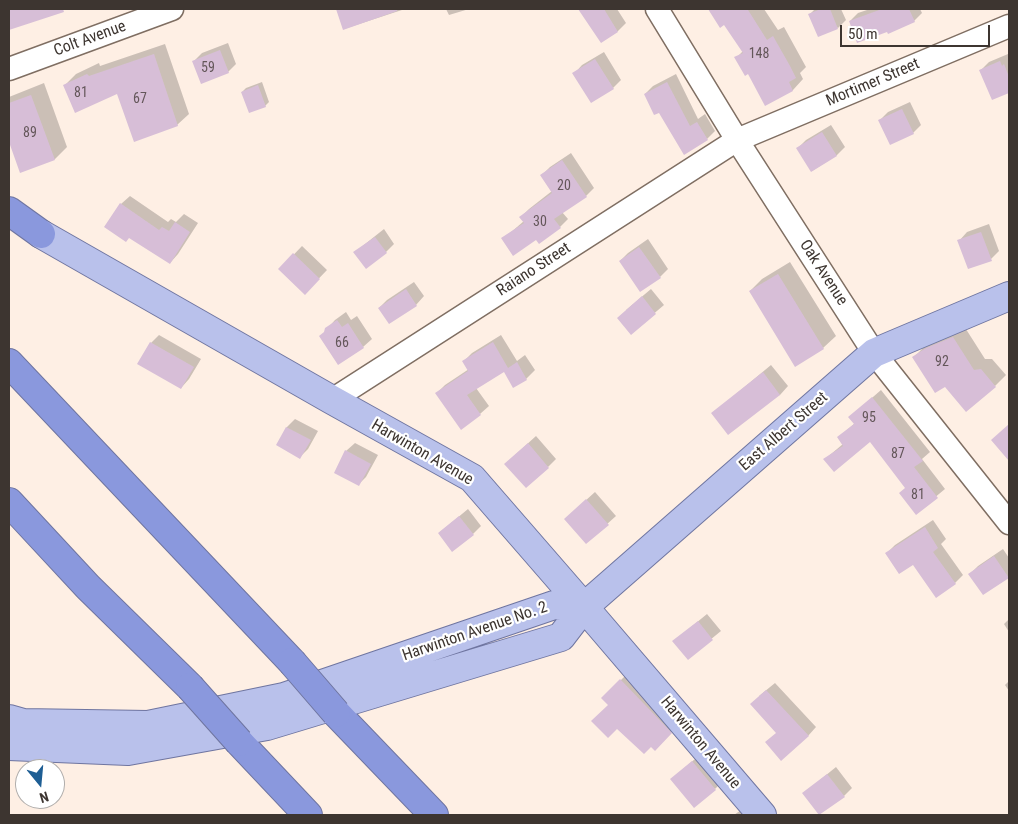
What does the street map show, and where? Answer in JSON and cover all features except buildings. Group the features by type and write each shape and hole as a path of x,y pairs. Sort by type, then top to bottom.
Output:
{"highway":[{"path":"9,211 41,234"},
{"path":"9,363 292,662 336,713 434,815"},
{"path":"9,502 88,587 190,688 308,815"},
{"path":"9,520 88,587"}],"main road":[{"name":"Harwinton Avenue","path":"41,234 472,478 762,815"},
{"name":"East Albert Street","path":"584,607 874,353 1009,296"},
{"name":"Harwinton Avenue No. 2","path":"9,719 23,723 148,724 284,697 554,605 584,607"},
{"name":"Harwinton Avenue No. 2","path":"9,746 128,751 267,726 561,637 584,607"}],"street":[{"name":"Colt Avenue","path":"9,69 172,9"},
{"name":"Oak Avenue","path":"656,9 737,140 874,353 1009,523"},
{"name":"Mortimer Street","path":"737,140 1009,26"},
{"name":"Raiano Street","path":"332,400 737,140"}]}
